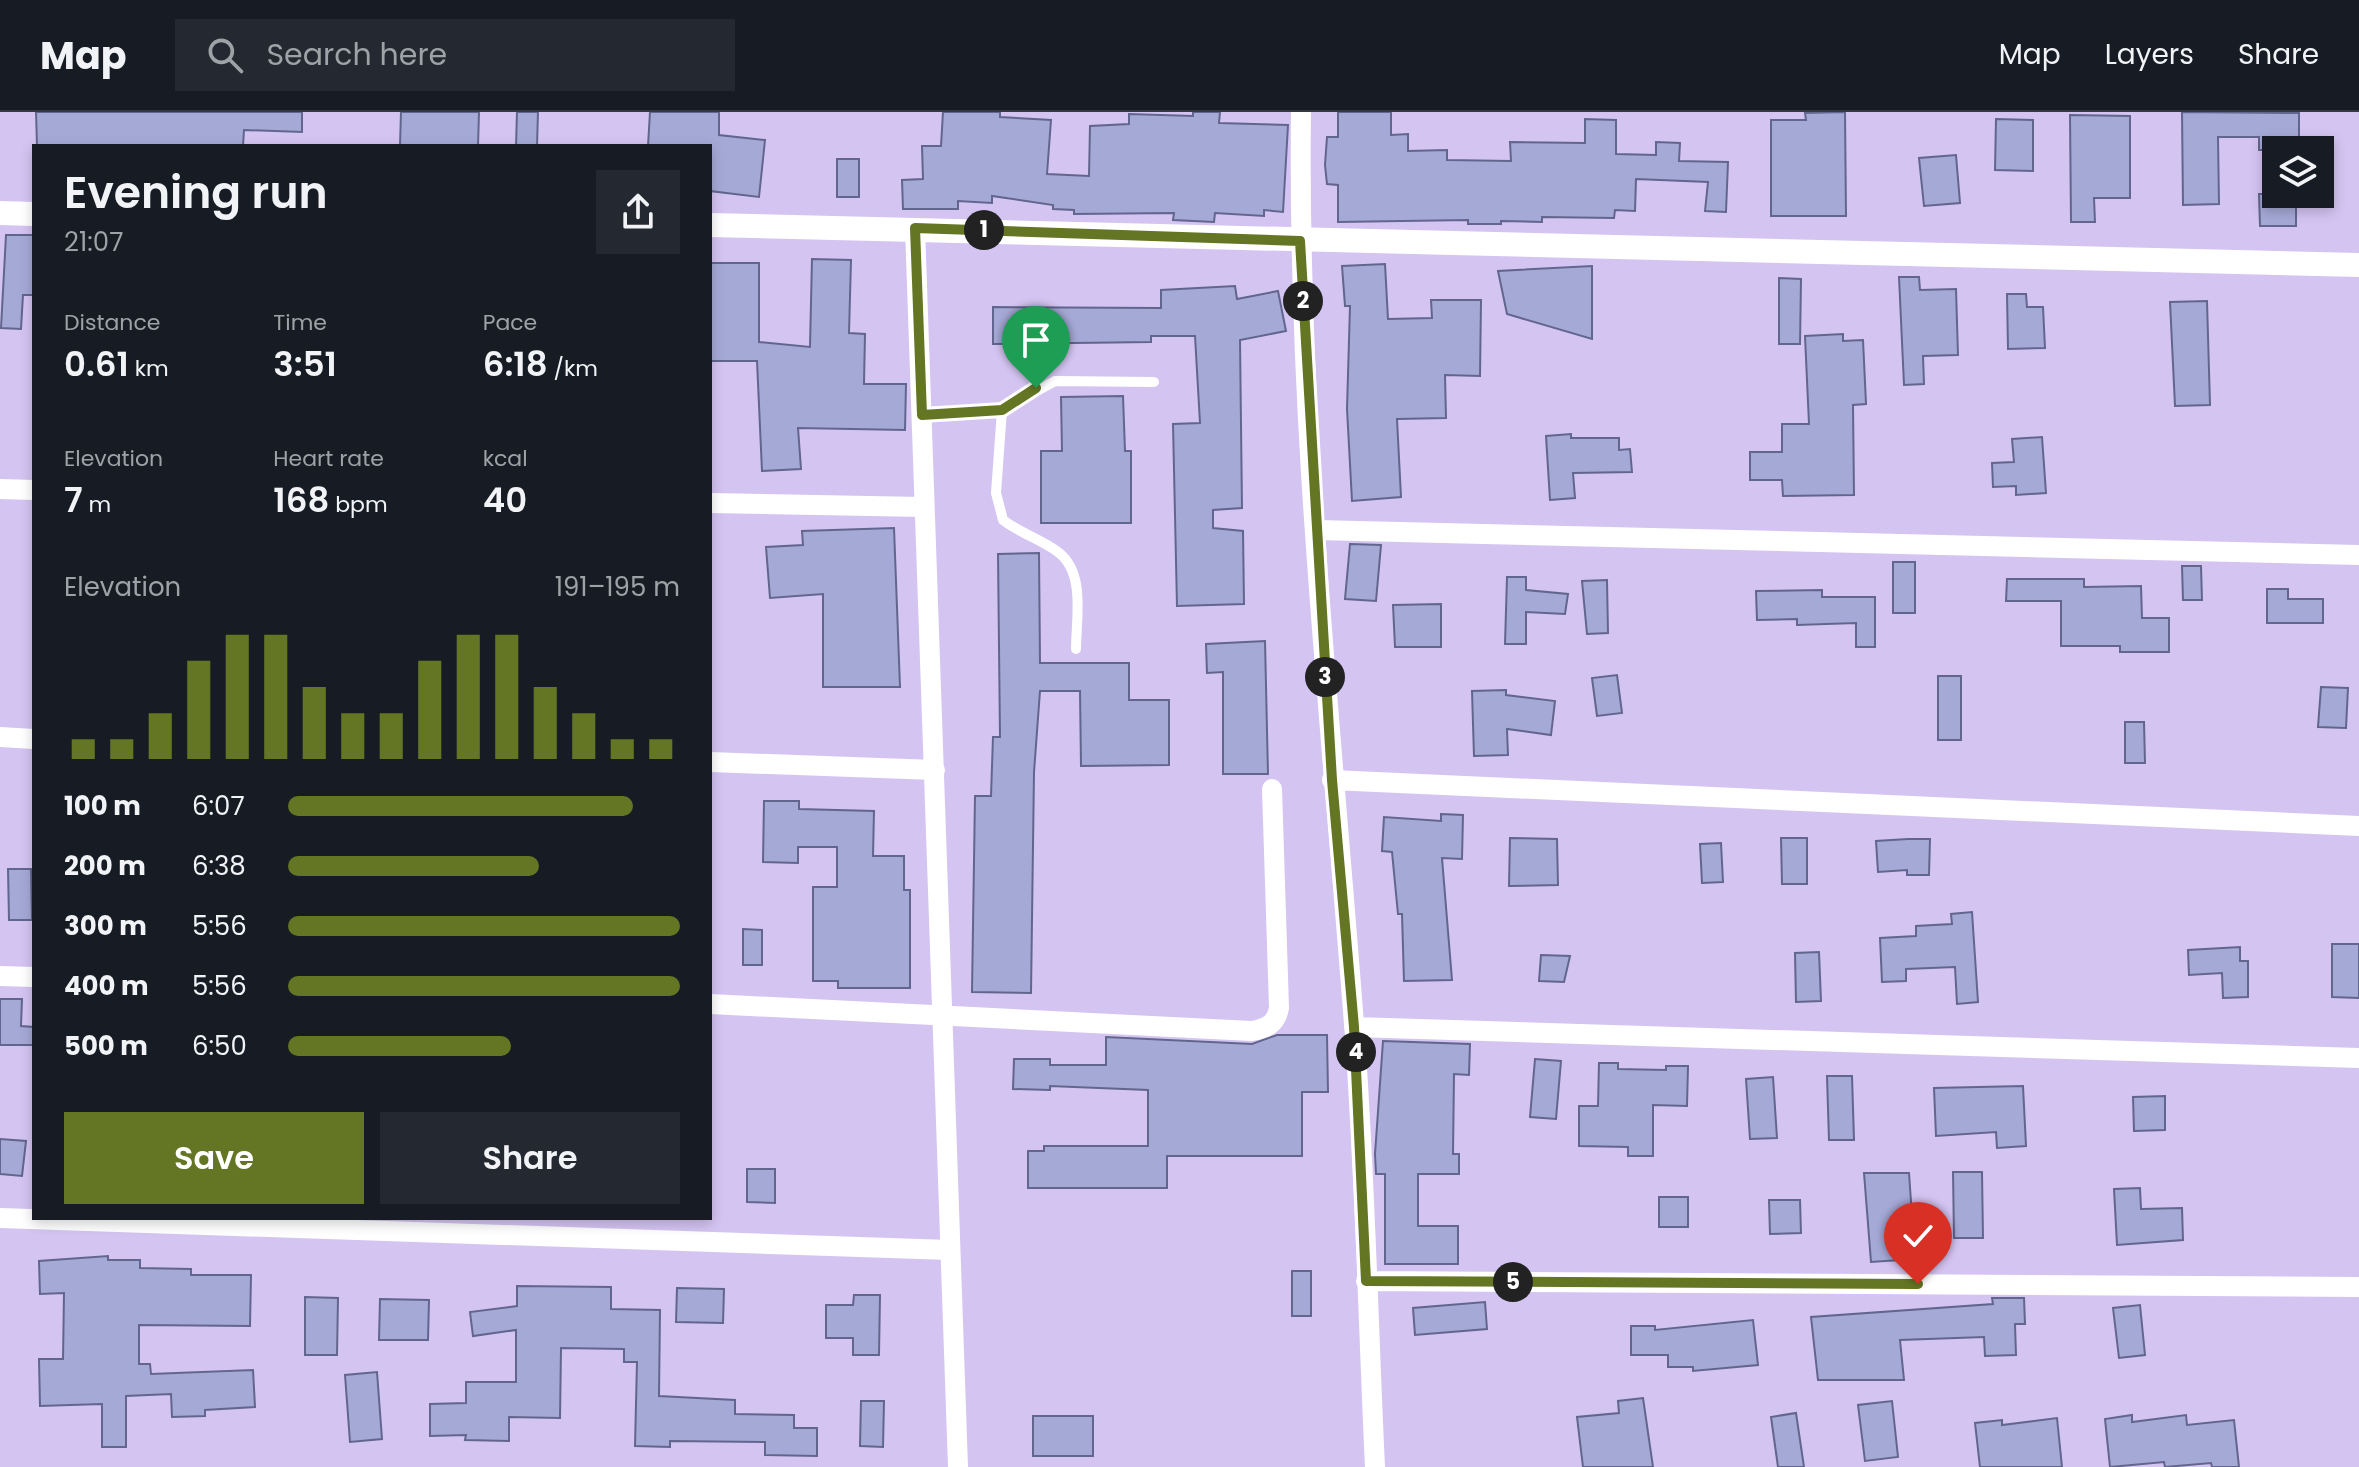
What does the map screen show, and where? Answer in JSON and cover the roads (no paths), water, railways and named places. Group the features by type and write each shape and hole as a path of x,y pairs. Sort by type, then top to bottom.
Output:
{"street":[{"path":"1301,112 1300,241 1332,780 1354,1027 1375,1467"},
{"path":"0,213 32,214"},
{"path":"712,225 2359,265"},
{"path":"915,228 958,1467"},
{"path":"0,489 32,490"},
{"path":"712,503 923,507"},
{"path":"1316,530 2359,555"},
{"path":"0,737 32,739"},
{"path":"712,762 935,770"},
{"path":"1332,780 2359,826"},
{"path":"712,1004 942,1013 1252,1031 1272,1024 1279,1008 1272,789"},
{"path":"0,976 32,977"},
{"path":"1354,1027 2359,1058"},
{"path":"0,1218 32,1219"},
{"path":"59,1220 950,1250"},
{"path":"1366,1281 2359,1287"}],"lane":[{"path":"922,415 1002,410 1055,381 1154,382"},
{"path":"1002,410 996,493 1003,520 1025,537 1059,553 1076,575 1076,649"}]}
